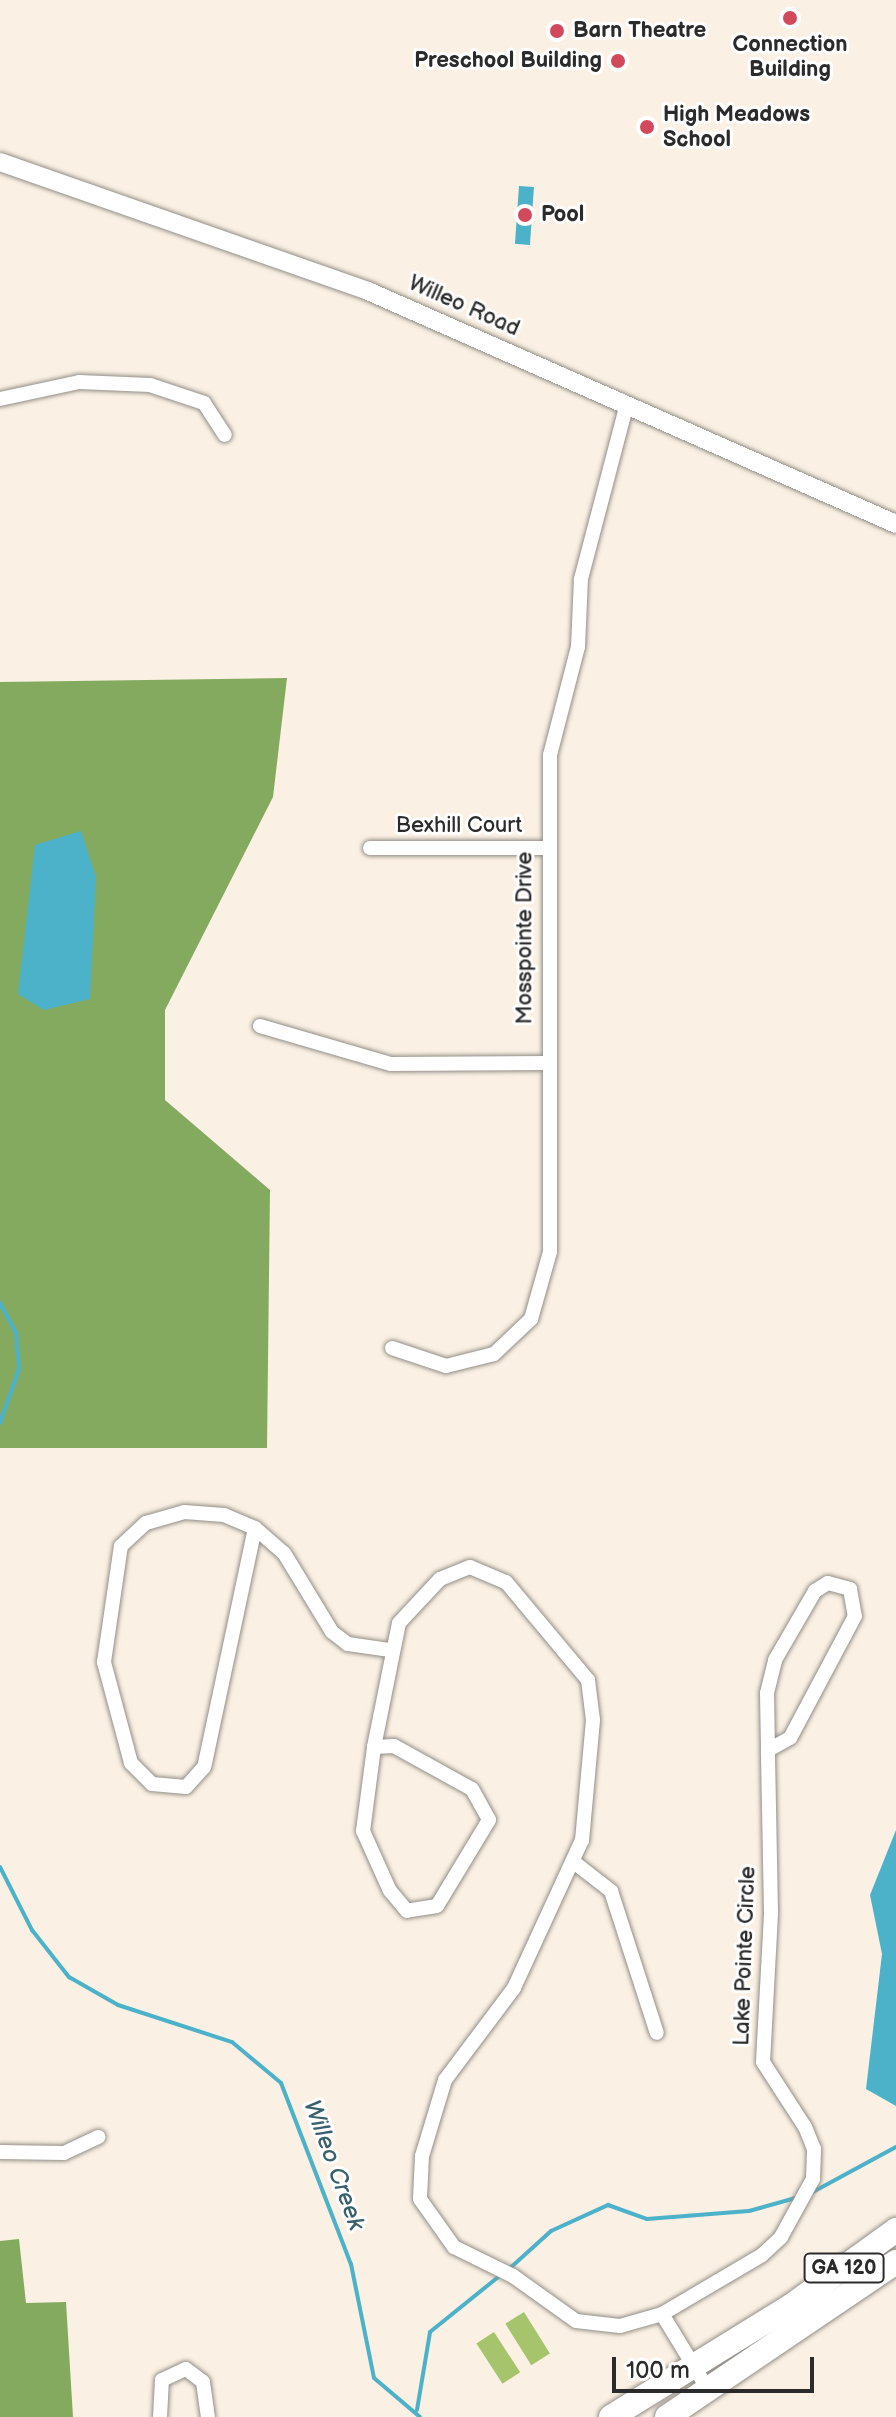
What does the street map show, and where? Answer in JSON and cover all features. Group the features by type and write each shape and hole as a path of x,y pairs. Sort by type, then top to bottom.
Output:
{"highway":[{"name":"GA 120","path":"611,2417 695,2368 896,2230"},
{"name":"GA 120","path":"667,2417 896,2262"}],"street":[{"name":"Willeo Road","path":"0,162 368,291 896,524"},
{"path":"0,399 79,382 150,385 204,403 225,435"},
{"name":"Mosspointe Drive","path":"392,1348 446,1366 472,1362 494,1354 531,1319 550,1252 546,1063 550,755 578,647 581,579 626,407"},
{"name":"Bexhill Court","path":"370,848 548,848"},
{"path":"260,1026 391,1064 546,1063"},
{"path":"255,1528 204,1767 186,1787 152,1784 131,1763 104,1662 121,1546 146,1523 184,1512 224,1515 255,1528 284,1553 332,1632 358,1647 389,1650 374,1747 363,1831 390,1891 407,1911 437,1906 489,1820 472,1789 410,1750 374,1747"},
{"name":"Lake Pointe Circle","path":"389,1650 424,1592 470,1567 506,1582 536,1613 588,1680 593,1700 586,1820 575,1863 514,1988 445,2080 422,2156 420,2199 454,2247 513,2276 576,2321 620,2326 662,2314 762,2255 781,2237 813,2179 814,2149 805,2127 763,2062 771,1912 768,1750 775,1660 815,1591 842,1584 855,1597 855,1616 790,1738 768,1750"},
{"path":"575,1863 611,1891 657,2033"},
{"path":"0,2152 64,2153 99,2137"},
{"path":"662,2314 709,2391"},
{"path":"160,2417 162,2380 186,2369 203,2382 208,2417"}],"green space":[{"path":"287,678 273,797 165,1010 165,1100 270,1190 267,1448 0,1448 0,682"},
{"path":"19,2239 26,2303 66,2302 73,2417 0,2417 0,2241"},
{"path":"524,2312 550,2354 531,2365 505,2324"},
{"path":"494,2332 520,2372 503,2384 476,2343"}],"water":[{"name":"Pool","path":"519,186 534,187 530,245 515,244"},
{"path":"81,831 96,877 90,999 44,1010 18,994 35,845"},
{"path":"896,1830 896,2106 866,2089 882,1954 870,1895"}],"waterway":[{"name":"Willeo Creek","path":"0,1303 16,1333 19,1369 0,1423"},
{"name":"Willeo Creek","path":"0,1867 32,1930 69,1977 118,2005 232,2042 281,2083 351,2264 374,2378 420,2417"},
{"path":"811,2193 896,2147"},
{"path":"509,2269 551,2231 608,2205 647,2219 749,2211 799,2197"},
{"path":"417,2410 430,2332 502,2274"}],"place":[{"name":"Connection Building","path":"790,18"},
{"name":"Barn Theatre","path":"557,31"},
{"name":"Preschool Building","path":"618,61"},
{"name":"High Meadows School","path":"647,127"},
{"name":"Pool","path":"525,215"}]}
